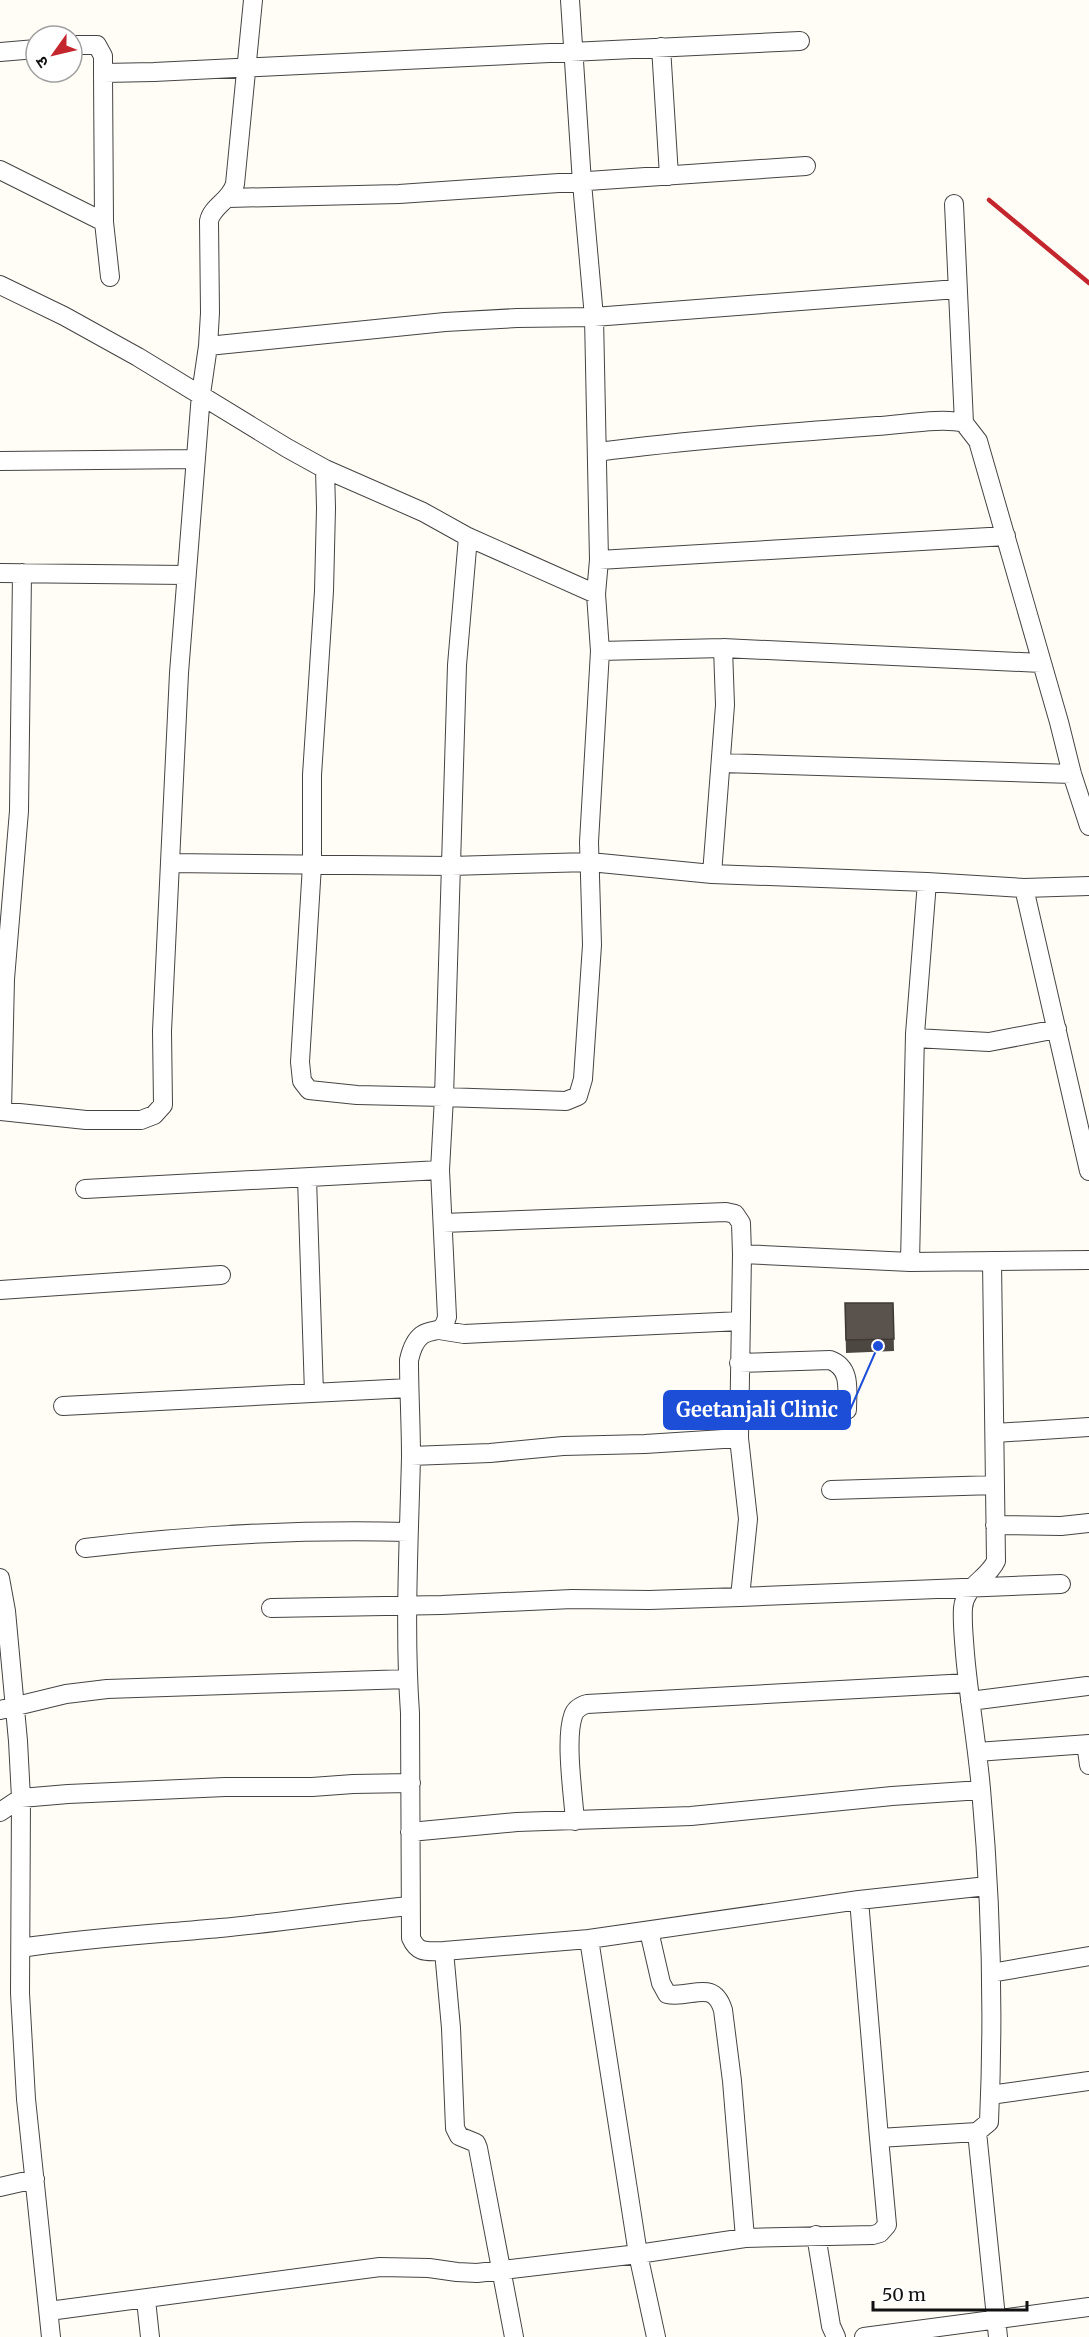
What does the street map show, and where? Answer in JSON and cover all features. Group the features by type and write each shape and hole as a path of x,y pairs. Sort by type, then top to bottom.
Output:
{"street":[{"path":"22,573 19,811 5,927 1,1111 86,1120 141,1120 154,1115 164,1105 162,1031 170,863 186,575 201,394 208,346 209,221 210,215 228,198 235,184 253,0"},
{"path":"325,469 324,591 312,775 312,865 300,1062 304,1087 322,1093 566,1101 578,1096 583,1079 592,945 590,862 600,651 596,594 599,560 594,316 582,183 570,0"},
{"path":"103,73 800,41"},
{"path":"84,45 97,45 103,56 104,222 110,278"},
{"path":"661,47 669,176"},
{"path":"0,52 24,50"},
{"path":"228,198 399,194 806,166"},
{"path":"0,170 104,222"},
{"path":"954,204 964,423 978,441 1072,774 1089,826"},
{"path":"0,285 64,316 201,394 286,448 325,469 423,512 468,537 596,594"},
{"path":"208,346 445,322 594,316 957,290"},
{"path":"597,452 671,443 872,427 964,423"},
{"path":"0,461 195,459"},
{"path":"599,560 1006,536"},
{"path":"439,1330 445,1325 447,1317 440,1170 458,665 468,537"},
{"path":"0,573 186,575"},
{"path":"600,651 723,648 1041,663"},
{"path":"712,874 725,705 723,648"},
{"path":"722,763 1072,774"},
{"path":"170,863 451,866 590,862 712,874 1024,888 1089,886"},
{"path":"910,1262 915,1038 927,882"},
{"path":"1024,888 1089,1171"},
{"path":"915,1038 988,1042 1057,1029"},
{"path":"85,1189 440,1170"},
{"path":"307,1178 314,1393"},
{"path":"442,1223 726,1212 735,1214 741,1222 739,1438 748,1519 740,1597"},
{"path":"741,1254 910,1262 1089,1260"},
{"path":"879,2138 977,2132 989,2122 991,1973 987,1886 981,1790 969,1692 963,1608 971,1587 992,1569 996,1562 992,1261"},
{"path":"0,1290 221,1275"},
{"path":"741,1322 464,1334 439,1330 424,1334 412,1350 409,1360 411,1456 408,1532 411,1938 416,1948 444,1952 589,1939 859,1900 987,1886"},
{"path":"739,1363 830,1360 839,1364 844,1370 847,1382 847,1410"},
{"path":"63,1406 409,1388"},
{"path":"994,1433 1089,1427"},
{"path":"411,1456 739,1438"},
{"path":"831,1490 995,1485"},
{"path":"995,1525 1061,1526 1089,1523"},
{"path":"85,1548 236,1533 323,1530 408,1532"},
{"path":"0,1578 6,1611 7,1708 21,1798 20,1993 23,2052 51,2337"},
{"path":"271,1608 408,1606 572,1599 649,1600 1061,1584"},
{"path":"7,1708 66,1694 107,1689 408,1679"},
{"path":"575,1821 570,1751 573,1715 578,1707 587,1704 1087,1686"},
{"path":"977,1752 1089,1745 1087,1750 1089,1765"},
{"path":"0,1812 21,1798 137,1789 312,1787 411,1783"},
{"path":"410,1832 516,1822 690,1816 880,1797 981,1790"},
{"path":"49,2311 146,2300 380,2267 429,2268 477,2273 638,2254 745,2238 880,2233 887,2225 859,1900"},
{"path":"21,1948 100,1937 281,1922 410,1906"},
{"path":"649,1931 661,1983 668,1994 708,1992 715,1994 720,2000 732,2081 745,2238"},
{"path":"589,1939 638,2254 656,2337"},
{"path":"444,1952 451,2028 455,2128 459,2136 476,2143 478,2148 514,2337"},
{"path":"991,1973 1089,1956"},
{"path":"990,2095 1089,2081"},
{"path":"977,2132 997,2328"},
{"path":"0,2187 35,2179"},
{"path":"816,2235 831,2326 836,2337"},
{"path":"146,2300 150,2337"},
{"path":"864,2337 997,2328 1089,2307"}],"building":[{"path":"845,1303 893,1303 894,1339 846,1340"}],"railway":[{"path":"989,200 1089,283"}],"place":[{"name":"Geetanjali Clinic","path":"878,1346"}]}
